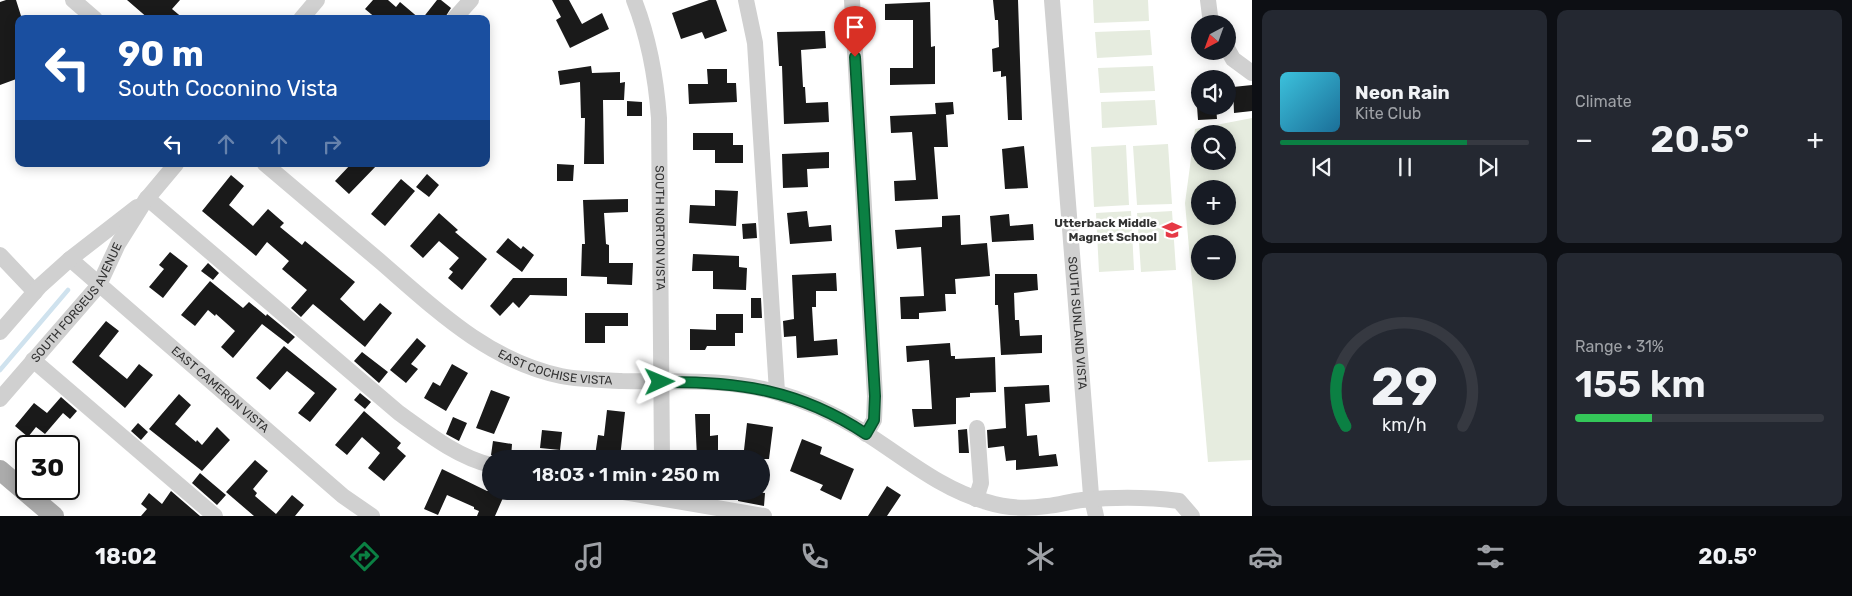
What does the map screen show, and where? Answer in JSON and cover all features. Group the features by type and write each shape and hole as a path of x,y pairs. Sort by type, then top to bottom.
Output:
{"main road":[{"path":"0,470 54,516"}],"street":[{"path":"73,0 90,15"},
{"path":"304,15 317,0"},
{"path":"458,15 471,0"},
{"name":"SOUTH NORTON VISTA","path":"634,0 652,60 659,118 662,450"},
{"path":"746,0 755,43 777,392"},
{"path":"852,0 875,396 874,420 866,434"},
{"name":"SOUTH SUNLAND VISTA","path":"1052,0 1092,497 1096,516"},
{"path":"1208,0 1210,15"},
{"path":"1234,60 1252,73"},
{"name":"SOUTH FORGEUS AVENUE","path":"0,399 99,285 118,244 146,199 173,167"},
{"name":"EAST COCHISE VISTA","path":"268,167 426,302 463,331 508,358 536,369 562,376 591,380 715,382 777,392 824,410 866,434 914,466 964,494 1002,506 1029,508 1050,506 1092,497 1160,499 1179,501 1192,516"},
{"path":"146,199 399,413 427,434 457,452 482,462"},
{"name":"SOUTH FORGEUS AVENUE","path":"0,332 35,292 70,259 146,199"},
{"path":"0,255 35,292"},
{"name":"EAST CAMERON VISTA","path":"70,259 343,496 372,516"},
{"path":"33,360 215,516"},
{"path":"976,499 981,483 977,428"},
{"path":"663,502 764,516"}],"shaded area":[{"path":"1093,0 1148,0 1149,21 1094,23"},
{"path":"1150,30 1152,55 1097,58 1095,32"},
{"path":"1153,66 1155,91 1100,93 1098,68"},
{"path":"1155,100 1157,125 1102,128 1101,102"},
{"path":"1252,118 1252,460 1208,462 1192,280 1236,280 1236,235 1191,235 1191,271 1185,203 1191,159 1191,170 1236,170 1236,125 1216,125"},
{"path":"1168,144 1172,204 1137,205 1133,146"},
{"path":"1126,145 1129,205 1094,207 1091,147"},
{"path":"1131,211 1134,270 1099,272 1096,213"},
{"path":"1172,211 1176,270 1141,272 1137,213"}],"building":[{"path":"16,0 21,15 15,15 15,79 0,85 0,2"},
{"path":"127,0 180,0 172,9 179,15 144,15"},
{"path":"373,0 388,0 396,7 400,2 415,15 372,15 365,9"},
{"path":"437,0 441,0 451,8 447,15 425,15"},
{"path":"552,0 569,0 582,24 602,13 609,29 570,48 556,20 561,17"},
{"path":"709,0 716,0 727,31 705,39 702,32 681,39 672,13"},
{"path":"993,0 1018,0 1022,120 1008,120 1006,76 1001,77 1001,71 993,72 992,49 999,47 998,20 995,20"},
{"path":"930,2 931,47 935,46 935,84 890,85 890,68 913,68 913,20 885,20 885,4"},
{"path":"825,31 826,48 801,50 806,103 828,102 829,122 784,124 782,66 779,66 777,32"},
{"path":"591,66 592,73 620,72 620,83 625,82 624,100 603,100 604,164 584,164 585,118 581,118 580,82 560,85 558,71"},
{"path":"707,69 727,69 727,83 736,83 737,102 689,104 688,84 708,84"},
{"path":"1252,85 1252,111 1236,113 1236,87"},
{"path":"627,101 642,102 642,116 627,116"},
{"path":"953,102 954,114 946,115 948,147 934,147 938,199 895,201 894,181 916,180 912,132 891,133 890,116 936,114 935,103"},
{"path":"1198,115 1217,115 1217,119 1198,120"},
{"path":"693,133 733,133 733,145 743,145 743,163 715,163 715,150 693,150"},
{"path":"1024,146 1028,188 1005,189 1002,149"},
{"path":"829,152 829,168 807,169 808,187 783,188 782,154"},
{"path":"557,164 574,165 573,181 557,181"},
{"path":"348,167 375,167 349,194 335,181"},
{"path":"427,174 439,185 429,197 416,187"},
{"path":"231,175 244,186 229,205 253,226 268,209 284,223 280,227 302,245 305,241 355,282 340,299 364,321 380,303 392,313 365,347 313,304 301,317 291,308 307,290 282,269 289,261 267,242 256,256 202,211"},
{"path":"401,179 415,191 385,226 371,214"},
{"path":"715,190 738,191 736,226 689,223 690,205 715,206"},
{"path":"628,199 628,212 604,213 606,244 609,245 609,263 633,263 632,285 607,284 607,277 581,276 582,244 585,244 583,200"},
{"path":"807,211 809,227 831,225 832,241 790,244 787,213"},
{"path":"439,213 458,230 455,232 487,259 462,290 448,278 453,272 449,269 459,258 439,241 423,258 410,246"},
{"path":"1009,214 1010,226 1033,224 1034,240 992,242 990,216"},
{"path":"960,215 961,245 987,243 990,276 955,279 956,294 945,294 946,311 919,313 919,319 901,319 900,297 924,296 921,247 897,249 895,230 942,227 942,216"},
{"path":"756,223 757,238 743,239 742,224"},
{"path":"508,238 521,249 523,246 534,255 522,272 496,252"},
{"path":"170,252 188,266 163,298 149,287 164,269 159,265"},
{"path":"693,254 739,256 739,267 747,268 746,290 713,289 713,271 692,271"},
{"path":"208,263 219,273 213,280 201,271"},
{"path":"836,273 837,291 816,291 816,307 812,307 814,341 837,339 838,355 797,358 796,336 784,337 783,321 794,319 792,275"},
{"path":"995,274 1037,274 1038,290 1014,293 1015,320 1019,320 1020,336 1042,335 1042,353 1001,355 998,305 995,305"},
{"path":"513,278 567,278 567,296 530,295 519,308 513,302 500,316 490,306"},
{"path":"210,281 243,308 249,302 295,337 288,344 262,324 233,358 221,347 235,331 216,314 215,316 208,310 195,326 181,315"},
{"path":"751,298 761,298 762,318 751,318"},
{"path":"585,313 628,313 628,326 605,326 605,343 585,343"},
{"path":"716,314 743,314 743,333 735,333 735,346 707,346 705,350 690,350 690,329 716,330"},
{"path":"106,321 119,331 99,356 127,379 139,364 153,375 125,408 72,362"},
{"path":"417,338 426,346 411,364 418,369 406,383 390,370"},
{"path":"950,343 951,356 955,356 955,359 995,357 996,392 970,393 970,397 956,398 956,424 914,427 912,409 932,409 929,360 907,362 906,346"},
{"path":"284,346 337,389 310,422 298,413 315,393 287,371 270,390 256,378"},
{"path":"362,352 388,372 379,383 354,361"},
{"path":"452,364 468,373 446,411 424,398 433,382 440,386"},
{"path":"1049,385 1050,402 1025,404 1027,436 1037,435 1039,456 1056,454 1058,466 1016,470 1016,460 1006,461 1004,446 988,448 987,430 1006,428 1004,387"},
{"path":"491,390 510,397 494,434 476,428"},
{"path":"360,393 371,402 365,409 354,400"},
{"path":"179,394 191,405 175,424 202,445 217,427 230,440 202,471 149,429"},
{"path":"61,397 77,411 70,419 63,413 45,434 36,427 30,435 26,435 15,426 34,403 47,413"},
{"path":"607,410 625,412 621,450 596,450 598,435 604,436"},
{"path":"364,411 401,443 397,448 406,456 384,481 368,468 380,453 362,437 347,455 335,445"},
{"path":"695,414 710,414 710,436 718,435 718,450 697,450"},
{"path":"453,417 467,423 459,441 446,434"},
{"path":"138,423 148,432 141,440 131,431"},
{"path":"747,423 773,427 770,451 744,450"},
{"path":"967,429 969,453 959,453 958,430"},
{"path":"542,430 562,432 560,450 540,448"},
{"path":"802,439 822,447 820,454 854,469 841,500 820,490 823,485 790,471"},
{"path":"493,441 512,444 512,450 492,450"},
{"path":"255,460 268,471 253,489 257,493 255,496 276,514 292,495 304,505 295,516 254,516 226,492"},
{"path":"442,469 482,489 482,500 502,500 495,516 477,516 479,511 474,509 474,507 447,495 438,515 424,509"},
{"path":"200,473 226,495 217,505 192,483"},
{"path":"887,486 901,495 887,516 868,516"},
{"path":"171,491 200,516 141,516 147,509 141,504 149,493 162,504"},
{"path":"738,500 764,500 764,506"}],"waterway":[{"path":"0,370 68,290"}],"place":[{"name":"Utterback Middle Magnet School","path":"1172,230"}],"route":[{"path":"660,382 715,382 777,392 824,410 866,434 874,420 875,396 855,57"}]}
